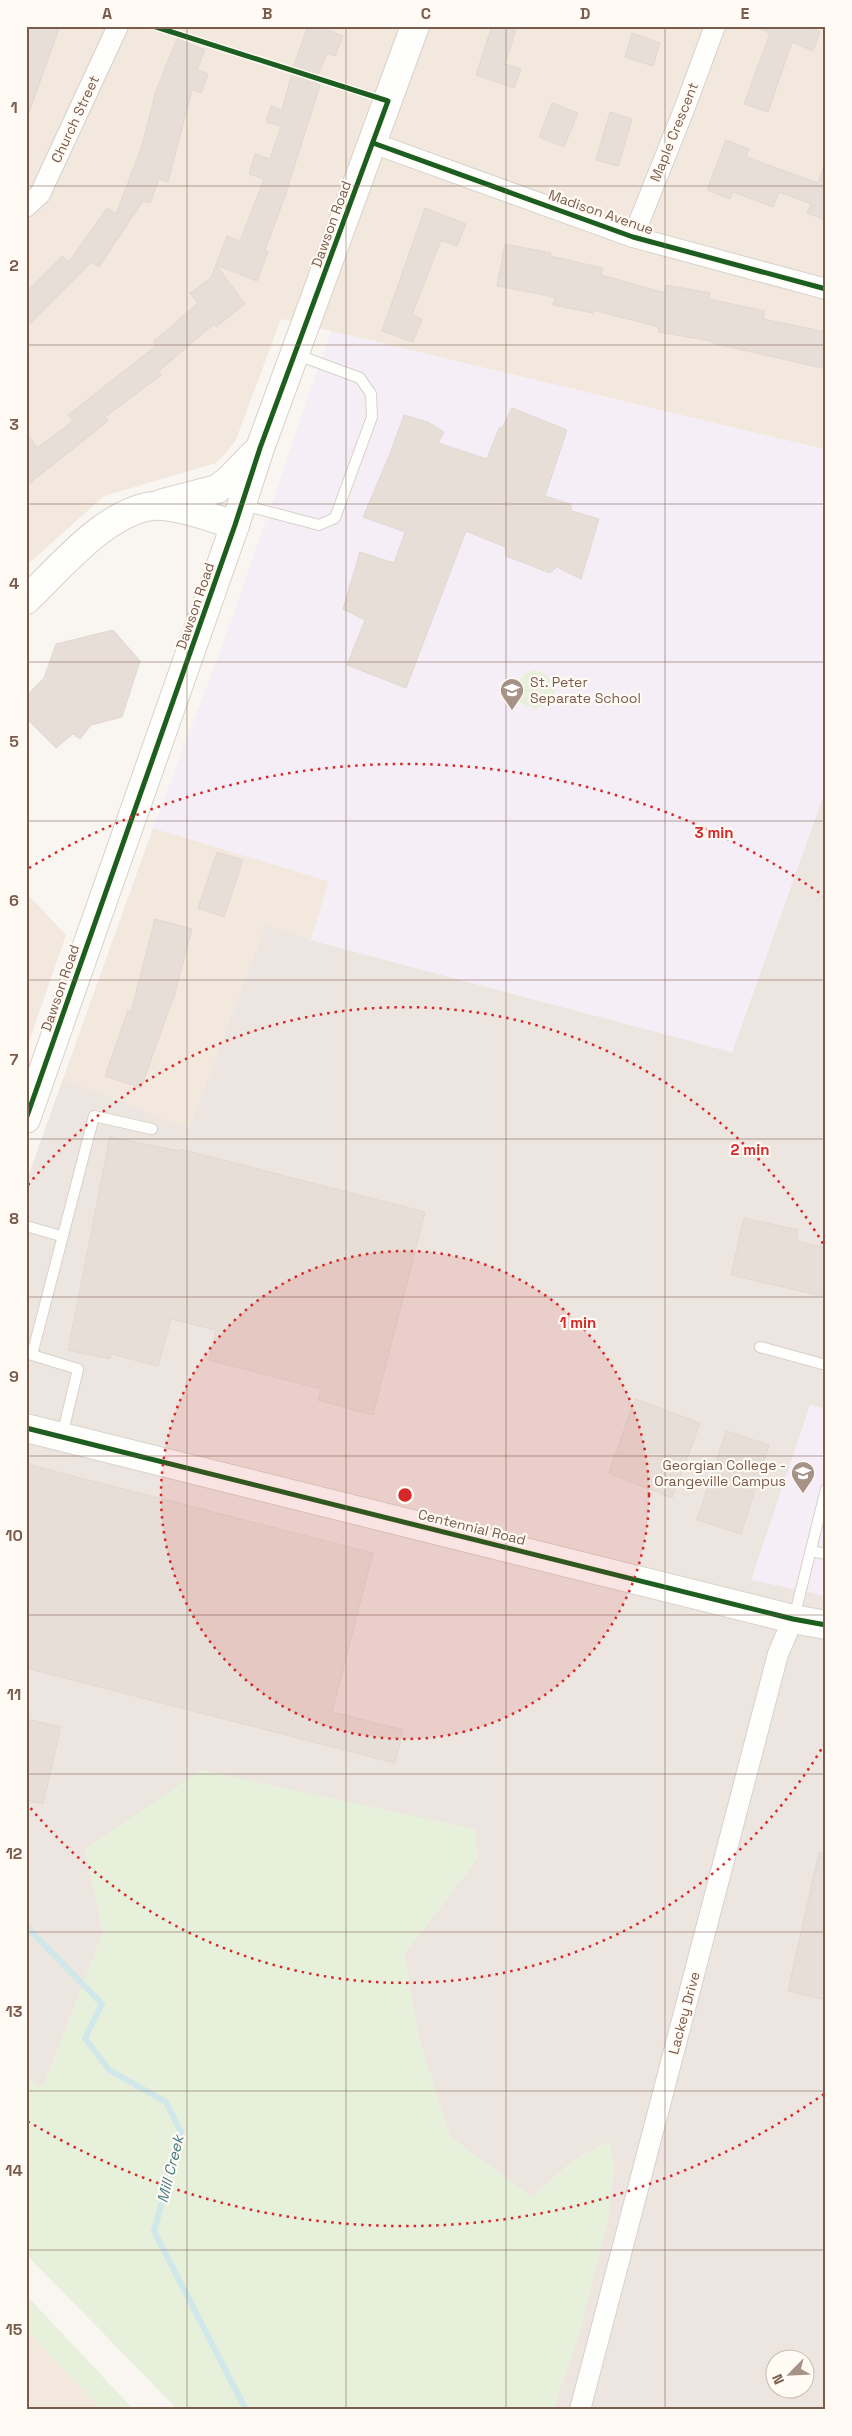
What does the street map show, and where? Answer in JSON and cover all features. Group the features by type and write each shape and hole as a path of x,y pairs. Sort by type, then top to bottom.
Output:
{"street":[{"name":"Church Street","path":"26,207 40,194 118,26"},
{"name":"Dawson Road","path":"26,1119 260,448 415,26"},
{"name":"Maple Crescent","path":"633,237 715,26"},
{"name":"Madison Avenue","path":"373,143 633,237 826,289"},
{"path":"26,600 97,532 121,517 147,506 217,489 229,480 260,448"},
{"path":"147,506 238,515"},
{"name":"Centennial Road","path":"26,1428 794,1619 826,1625"},
{"name":"Lackey Drive","path":"580,2410 778,1654 794,1619"}],"lane":[{"path":"238,515 319,526 335,518 372,417 371,394 360,378 295,354"},
{"path":"62,1437 78,1369 32,1355 61,1236 94,1116 152,1130"},
{"path":"26,1226 61,1236"},
{"path":"760,1347 826,1365"},
{"path":"794,1619 826,1489"},
{"path":"812,1551 826,1554"}],"path":[{"path":"153,26 388,101"}],"shaded area":[{"path":"26,26 826,26 826,450 281,319 235,442 216,463 104,496 26,566"},
{"name":"St. Peter Separate School","path":"331,331 826,450 826,788 732,1052 311,940 329,881 153,828 227,633"},
{"path":"826,788 826,2410 555,2410 558,2394 581,2328 608,2218 614,2167 609,2142 574,2160 532,2197 450,2137 419,2039 404,1954 478,1858 474,1829 366,1807 85,1849 103,1933 43,2087 26,2079 26,1182 63,1079 189,1128 266,924 311,940 732,1052"},
{"path":"153,828 329,881 311,940 266,924 189,1128 63,1079"},
{"path":"26,893 66,935 26,1050"},
{"name":"Georgian College - Orangeville Campus","path":"810,1405 826,1409 826,1596 751,1580"},
{"path":"26,2329 102,2410 26,2410"}],"green space":[{"path":"533,670 542,672 555,684 555,693 548,702 535,709 510,699 523,675"},
{"path":"201,1770 474,1829 478,1858 404,1954 419,2039 450,2137 532,2197 574,2160 610,2141 614,2167 608,2218 581,2328 558,2394 555,2410 178,2410 26,2254 26,2079 43,2087 103,1933 85,1849"},
{"path":"26,2295 134,2410 102,2410 26,2329"}],"building":[{"path":"26,26 60,26 28,115 26,115"},
{"path":"308,26 319,26 343,36 335,56 327,53 315,83 320,85 285,196 265,250 268,252 257,281 216,265 227,236 240,241 264,179 249,174 255,154 270,159 281,126 266,122 271,106 282,110 295,62"},
{"path":"492,26 517,26 505,64 521,69 514,88 476,75"},
{"path":"754,26 806,26 820,32 813,51 792,42 768,112 744,104 770,33"},
{"path":"632,33 660,43 653,66 625,57"},
{"path":"177,39 205,50 197,69 208,74 201,93 192,90 168,182 159,179 150,203 143,201 99,267 92,262 26,328 26,292 62,256 69,262 107,208 116,214 142,146 156,91"},
{"path":"552,103 578,113 564,147 539,137"},
{"path":"610,112 632,119 618,166 596,160"},
{"path":"726,140 749,149 746,157 818,183 823,168 826,169 826,220 807,213 811,204 779,192 773,207 733,192 730,199 707,190"},
{"path":"425,208 466,224 457,246 441,240 412,315 422,319 413,342 382,331"},
{"path":"505,244 551,253 550,256 603,268 601,275 665,293 666,285 710,293 709,299 765,311 763,319 826,332 826,369 712,343 712,341 658,332 659,327 593,310 593,313 553,305 555,297 497,286"},
{"path":"216,265 245,304 216,327 214,324 159,371 161,375 105,417 108,421 26,486 26,432 37,448 73,421 68,415 156,346 153,342 198,303 190,293 211,278"},
{"path":"512,408 567,430 545,496 570,504 572,511 599,519 581,579 557,567 550,573 506,556 505,547 466,531 406,688 347,665 365,620 343,609 360,552 394,563 405,532 363,517 404,415 428,422 444,432 438,443 487,459 499,428 502,428"},
{"path":"113,630 140,661 122,717 91,725 80,739 73,734 56,748 26,718 26,696 44,678 56,644"},
{"path":"217,852 243,860 224,917 198,908"},
{"path":"155,919 192,929 173,1001 141,1088 105,1076 128,1010 131,1012"},
{"path":"110,1137 179,1151 180,1149 425,1212 373,1415 318,1400 321,1389 209,1360 216,1330 171,1319 158,1366 111,1354 110,1359 68,1350"},
{"path":"744,1218 798,1230 796,1241 826,1248 826,1297 731,1275"},
{"path":"635,1399 700,1423 672,1498 609,1473"},
{"path":"726,1431 769,1445 741,1534 697,1520"},
{"path":"26,1464 373,1553 332,1712 403,1730 395,1763 26,1668"},
{"path":"26,1719 61,1727 43,1804 26,1800"},
{"path":"819,1853 826,1854 826,2000 788,1991"}],"waterway":[{"name":"Mill Creek","path":"26,1926 102,2004 85,2038 109,2070 166,2102 181,2132 154,2231 246,2410"}],"cycle path":[{"path":"26,1119 235,525 260,448 388,101 153,26"},
{"path":"373,143 633,237 826,289"},
{"path":"26,1428 793,1619 826,1625"}],"place":[{"name":"St. Peter Separate School","path":"512,711"},
{"name":"Georgian College - Orangeville Campus","path":"803,1494"}]}
